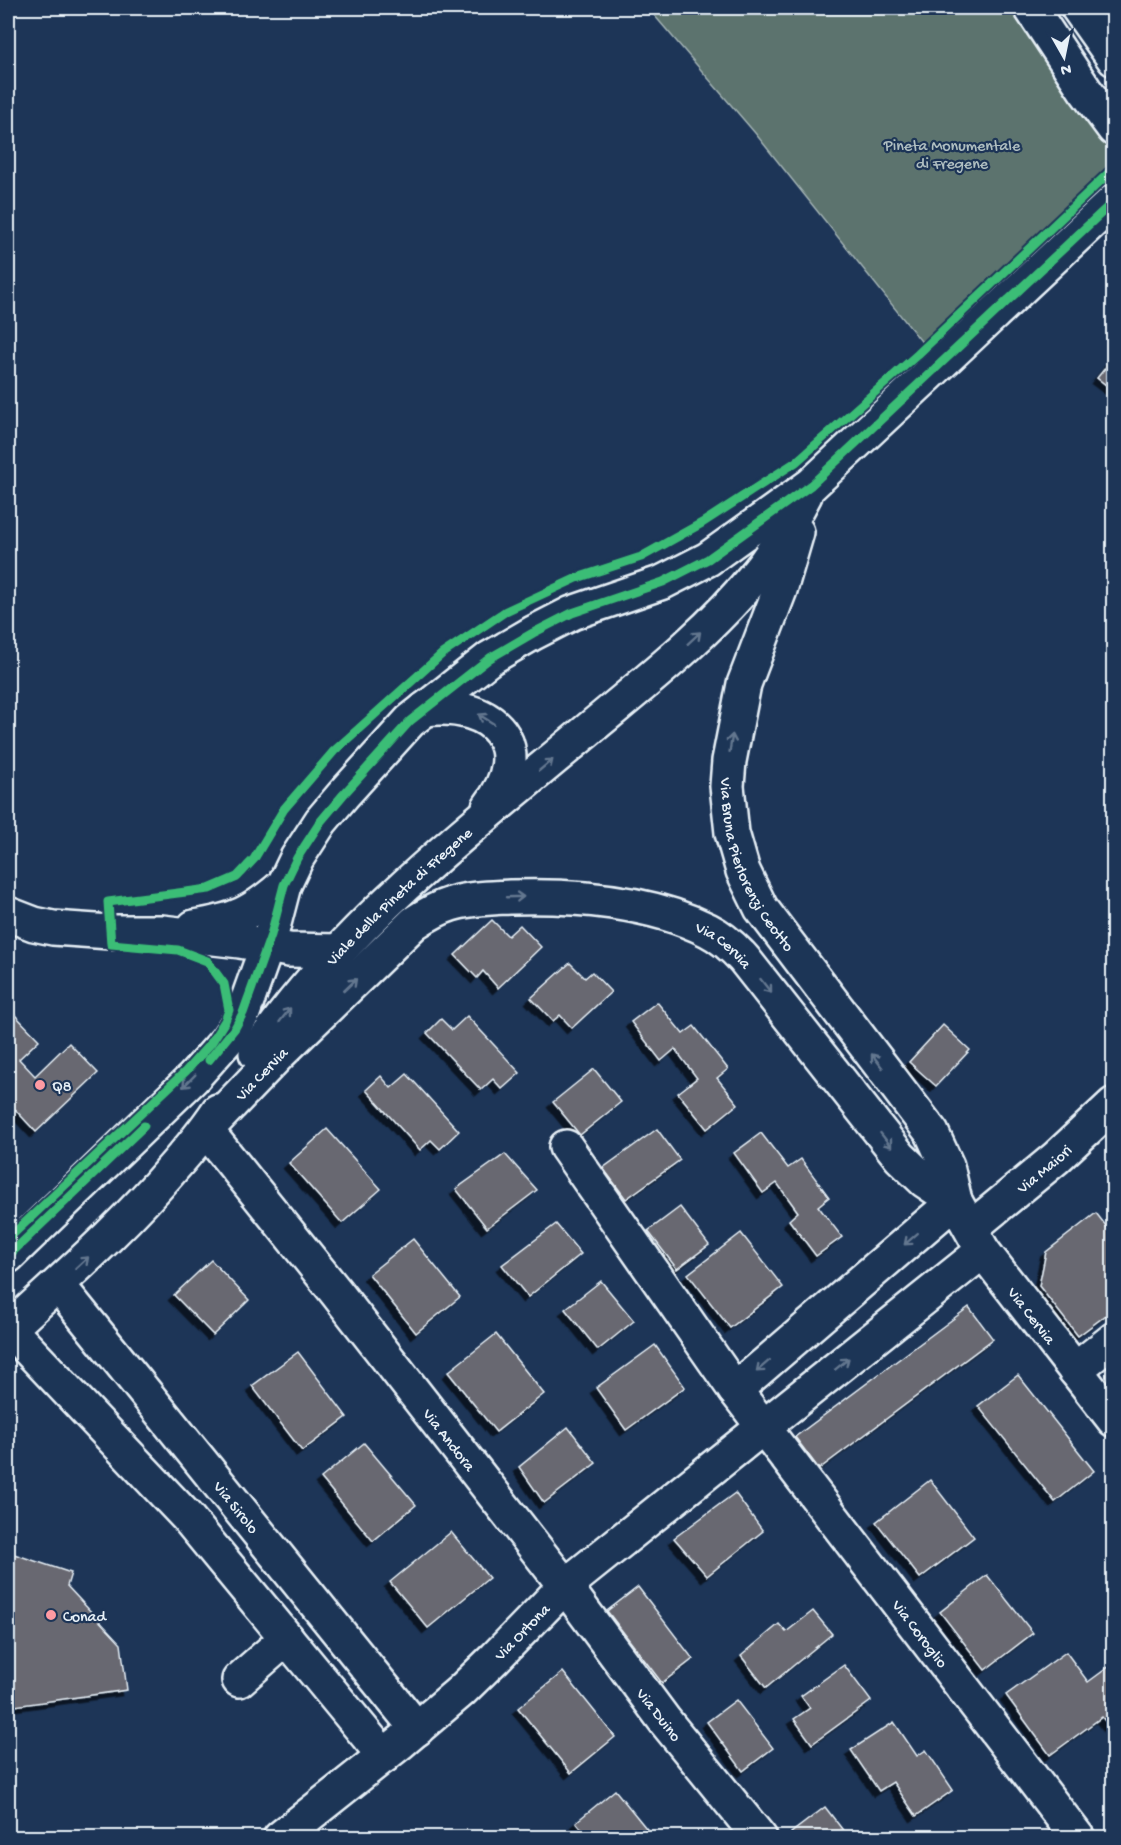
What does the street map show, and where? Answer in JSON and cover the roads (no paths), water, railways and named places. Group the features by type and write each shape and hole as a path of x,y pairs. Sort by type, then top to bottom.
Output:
{"street":[{"path":"1031,8 1113,129"},
{"path":"1078,8 1113,59"},
{"name":"Viale della Pineta di Fregene","path":"8,1256 194,1078 236,1028 268,946 284,885 297,858 321,821 410,721 490,658 572,613 663,582 708,559 811,485 1113,201"},
{"name":"Viale della Pineta di Fregene","path":"8,1330 121,1226 156,1188 206,1130 258,1049 322,970 381,908 656,673 735,598 776,548 811,485"},
{"name":"Via Bruna Pierlorenzi Ceotto","path":"811,485 780,590 744,684 729,761 727,786 732,833 743,871 761,908 932,1133 970,1227"},
{"path":"425,709 447,707 473,712 487,719 502,734 508,755 507,778 495,800 478,823"},
{"path":"162,932 232,919 257,908 284,885"},
{"name":"Via Cervia","path":"206,1130 278,1055 422,918 451,904 481,898 542,897 589,900 666,914 711,931 744,959 900,1157 970,1227 1113,1420"},
{"path":"8,914 34,924 53,928 110,932 162,932 301,951 339,951"},
{"path":"210,937 229,956 249,997"},
{"name":"Via Maiori","path":"970,1227 1056,1158 1113,1104"},
{"name":"Via Andora","path":"206,1130 336,1292 565,1586"},
{"path":"566,1147 735,1390 970,1227"},
{"name":"Via Ortona","path":"280,1838 384,1756 461,1691 565,1586 764,1427 970,1227"},
{"name":"Via Sirolo","path":"58,1285 417,1729"},
{"path":"8,1330 188,1517 384,1756"},
{"path":"1075,1370 1113,1339"},
{"name":"Via Coroglio","path":"735,1390 1078,1838"},
{"name":"Via Duino","path":"565,1586 665,1721 760,1838"},
{"path":"239,1680 287,1638"}],"place":[{"name":"Q8","path":"40,1085"},
{"name":"Conad","path":"51,1615"}],"park label":[{"name":"Pineta Monumentale di Fregene","path":"952,153"}]}
